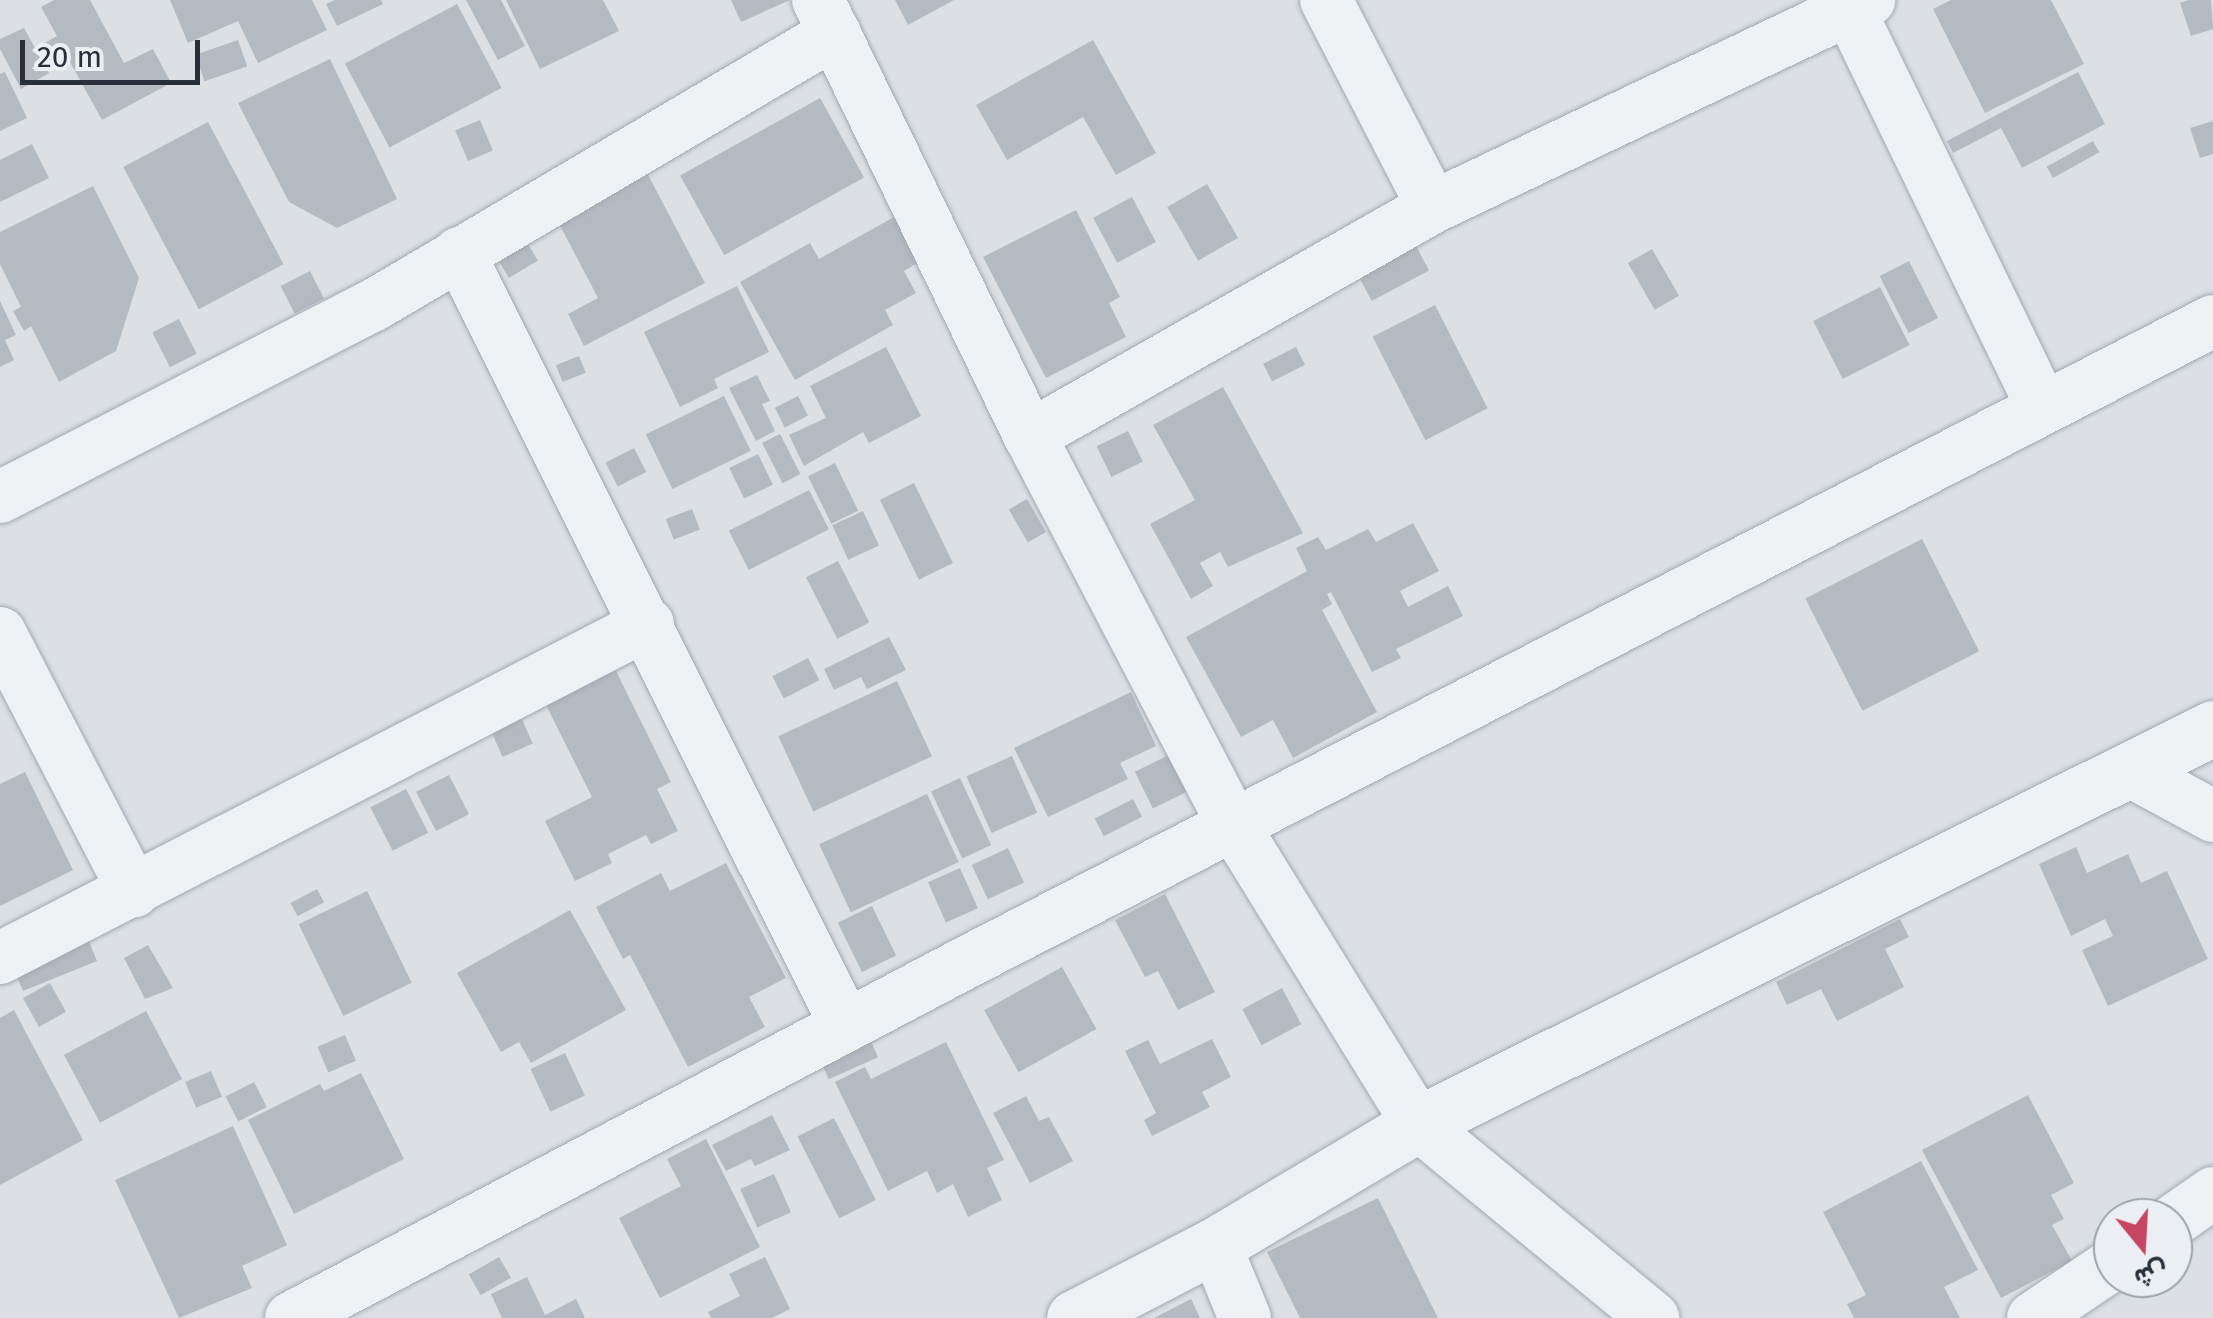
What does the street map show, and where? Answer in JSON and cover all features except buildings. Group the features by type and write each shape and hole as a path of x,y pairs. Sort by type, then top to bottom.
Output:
{"street":[{"path":"1326,0 1433,207"},
{"path":"1030,436 1433,207 1859,5 2042,406"},
{"path":"0,497 374,305 826,16 1030,436 1234,826 1418,1124 1653,1318"},
{"path":"459,253 846,1026"},
{"path":"291,1318 846,1026 2213,320"},
{"path":"0,958 648,624"},
{"path":"0,633 134,891"},
{"path":"1074,1318 1214,1246 1418,1124 2213,728"},
{"path":"2128,770 2213,816"},
{"path":"1214,1246 1245,1318"},
{"path":"2033,1318 2093,1278"}]}
